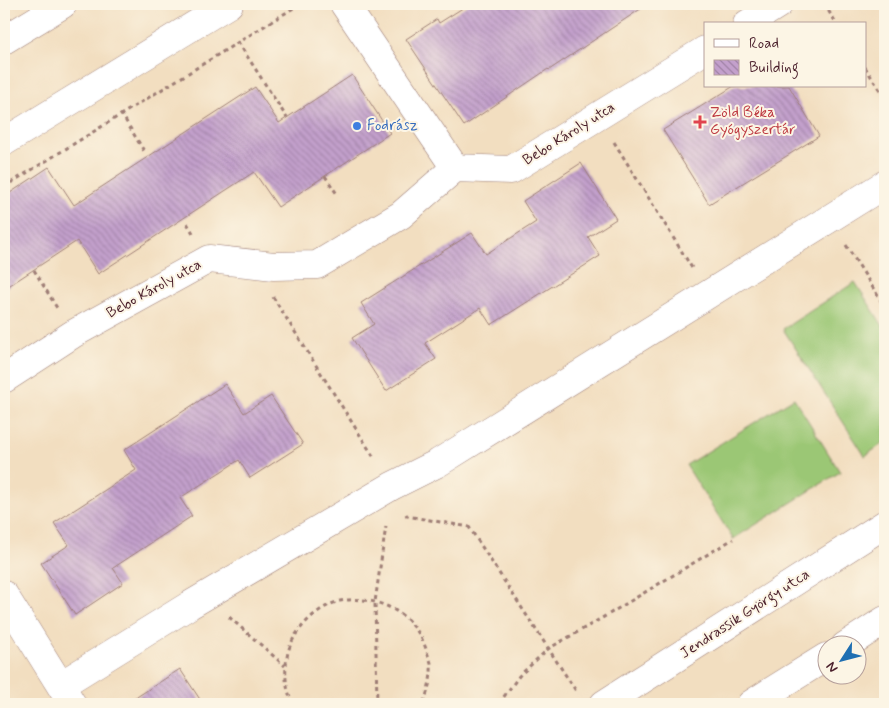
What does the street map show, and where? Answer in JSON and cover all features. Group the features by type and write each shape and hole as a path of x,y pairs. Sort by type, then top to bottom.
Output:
{"street":[{"path":"4,40 63,4"},
{"path":"4,142 229,4"},
{"path":"344,4 455,168"},
{"path":"750,22 779,4"},
{"name":"Bebo Károly utca","path":"4,379 73,334 209,259 274,266 317,265 400,214 455,168 511,170 704,51"},
{"path":"4,595 67,695 190,605 392,486 438,463 885,184"},
{"name":"Jendrassik György utca","path":"604,704 885,524"},
{"path":"860,636 885,620"},
{"path":"751,704 816,663"}],"path":[{"path":"4,187 300,4"},
{"path":"824,4 836,22"},
{"path":"238,42 287,118"},
{"path":"866,69 885,98"},
{"path":"102,82 144,151"},
{"path":"598,116 708,294"},
{"path":"325,176 337,194"},
{"path":"830,219 885,307"},
{"path":"34,270 73,334"},
{"path":"377,704 375,602 392,486"},
{"path":"500,704 519,676 548,649 734,538"},
{"path":"294,704 287,692 285,666 291,642 298,630 317,612 340,601 365,600 386,605 408,619 423,639 431,663 429,689 423,704"},
{"path":"190,605 224,613 285,666"}],"green space":[{"path":"855,282 885,329 885,442 865,456 783,329"},
{"path":"794,398 840,472 733,539 686,465"}],"building":[{"path":"469,4 648,4 464,126 406,39 437,19 439,23"},
{"path":"352,75 390,133 278,207 254,172 98,274 77,241 4,289 4,197 49,167 74,205 255,87 279,123"},
{"path":"731,88 790,88 819,136 709,204 663,130"},
{"path":"581,163 616,219 588,237 600,256 491,325 480,308 425,343 436,359 386,391 352,338 374,324 361,303 472,233 486,254 536,222 523,201"},
{"path":"225,384 244,413 271,396 303,444 250,478 239,460 180,498 192,516 113,568 123,583 75,615 41,563 69,545 54,523 136,470 124,450"},
{"path":"180,669 203,704 126,704"}],"place":[{"name":"Zöld Béka Gyógyszertár","path":"700,122"},
{"name":"Fodrász","path":"357,126"}]}
